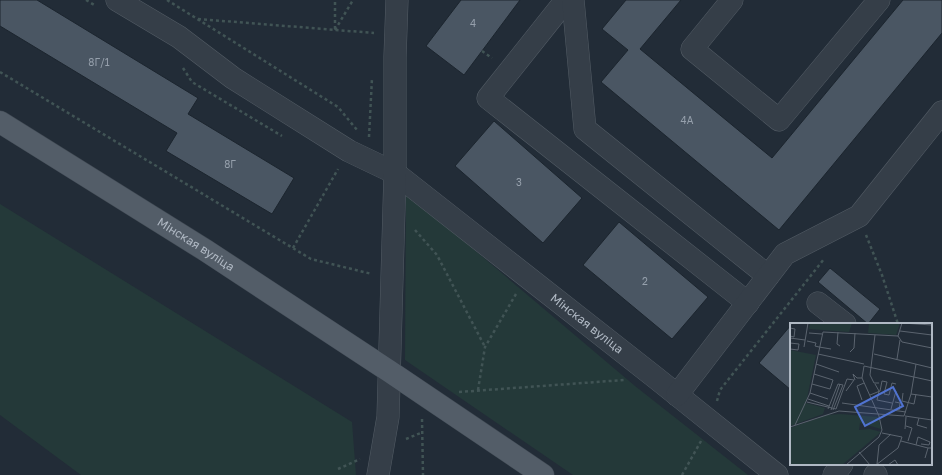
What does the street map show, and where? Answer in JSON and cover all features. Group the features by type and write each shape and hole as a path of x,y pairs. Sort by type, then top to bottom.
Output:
{"main road":[{"name":"Мінская вуліца","path":"0,122 205,250 389,371 543,475"}],"street":[{"name":"Мінская вуліца","path":"117,0 179,37 233,78 349,151 395,173 777,475"},
{"path":"378,475 388,417 395,173 394,57 397,0"},
{"path":"566,0 488,98 748,303"},
{"path":"573,0 585,129 768,276"},
{"path":"732,0 692,49 779,120 879,0"},
{"path":"677,395 785,254 859,216 942,112"},
{"path":"818,303 845,323"},
{"path":"834,475 841,465"}],"path":[{"path":"167,0 338,107 359,131"},
{"path":"334,30 335,0"},
{"path":"334,30 354,0"},
{"path":"198,19 374,33"},
{"path":"0,72 311,259 392,279"},
{"path":"293,248 349,151"},
{"path":"394,205 437,256 485,347"},
{"path":"859,216 882,275 898,323"},
{"path":"682,475 711,422 720,390 825,258"},
{"path":"478,390 485,347 527,276"},
{"path":"423,475 422,419 434,401 453,392 656,378"}],"green space":[{"path":"406,192 635,386 748,475 573,475 405,360"},
{"path":"0,204 352,422 356,475 81,475 0,415"}],"building":[{"path":"0,0 37,0 198,98 188,114 294,178 272,214 166,151 177,133 0,26"},
{"path":"461,0 520,0 464,75 426,46"},
{"path":"626,0 681,0 640,49 772,158 903,0 942,0 942,33 779,230 601,82 628,50 602,29"},
{"path":"494,121 582,198 543,243 455,166"},
{"path":"619,222 708,297 672,339 583,265"},
{"path":"830,268 880,309 869,323 867,323 818,282"},
{"path":"790,326 790,389 759,363"}]}
